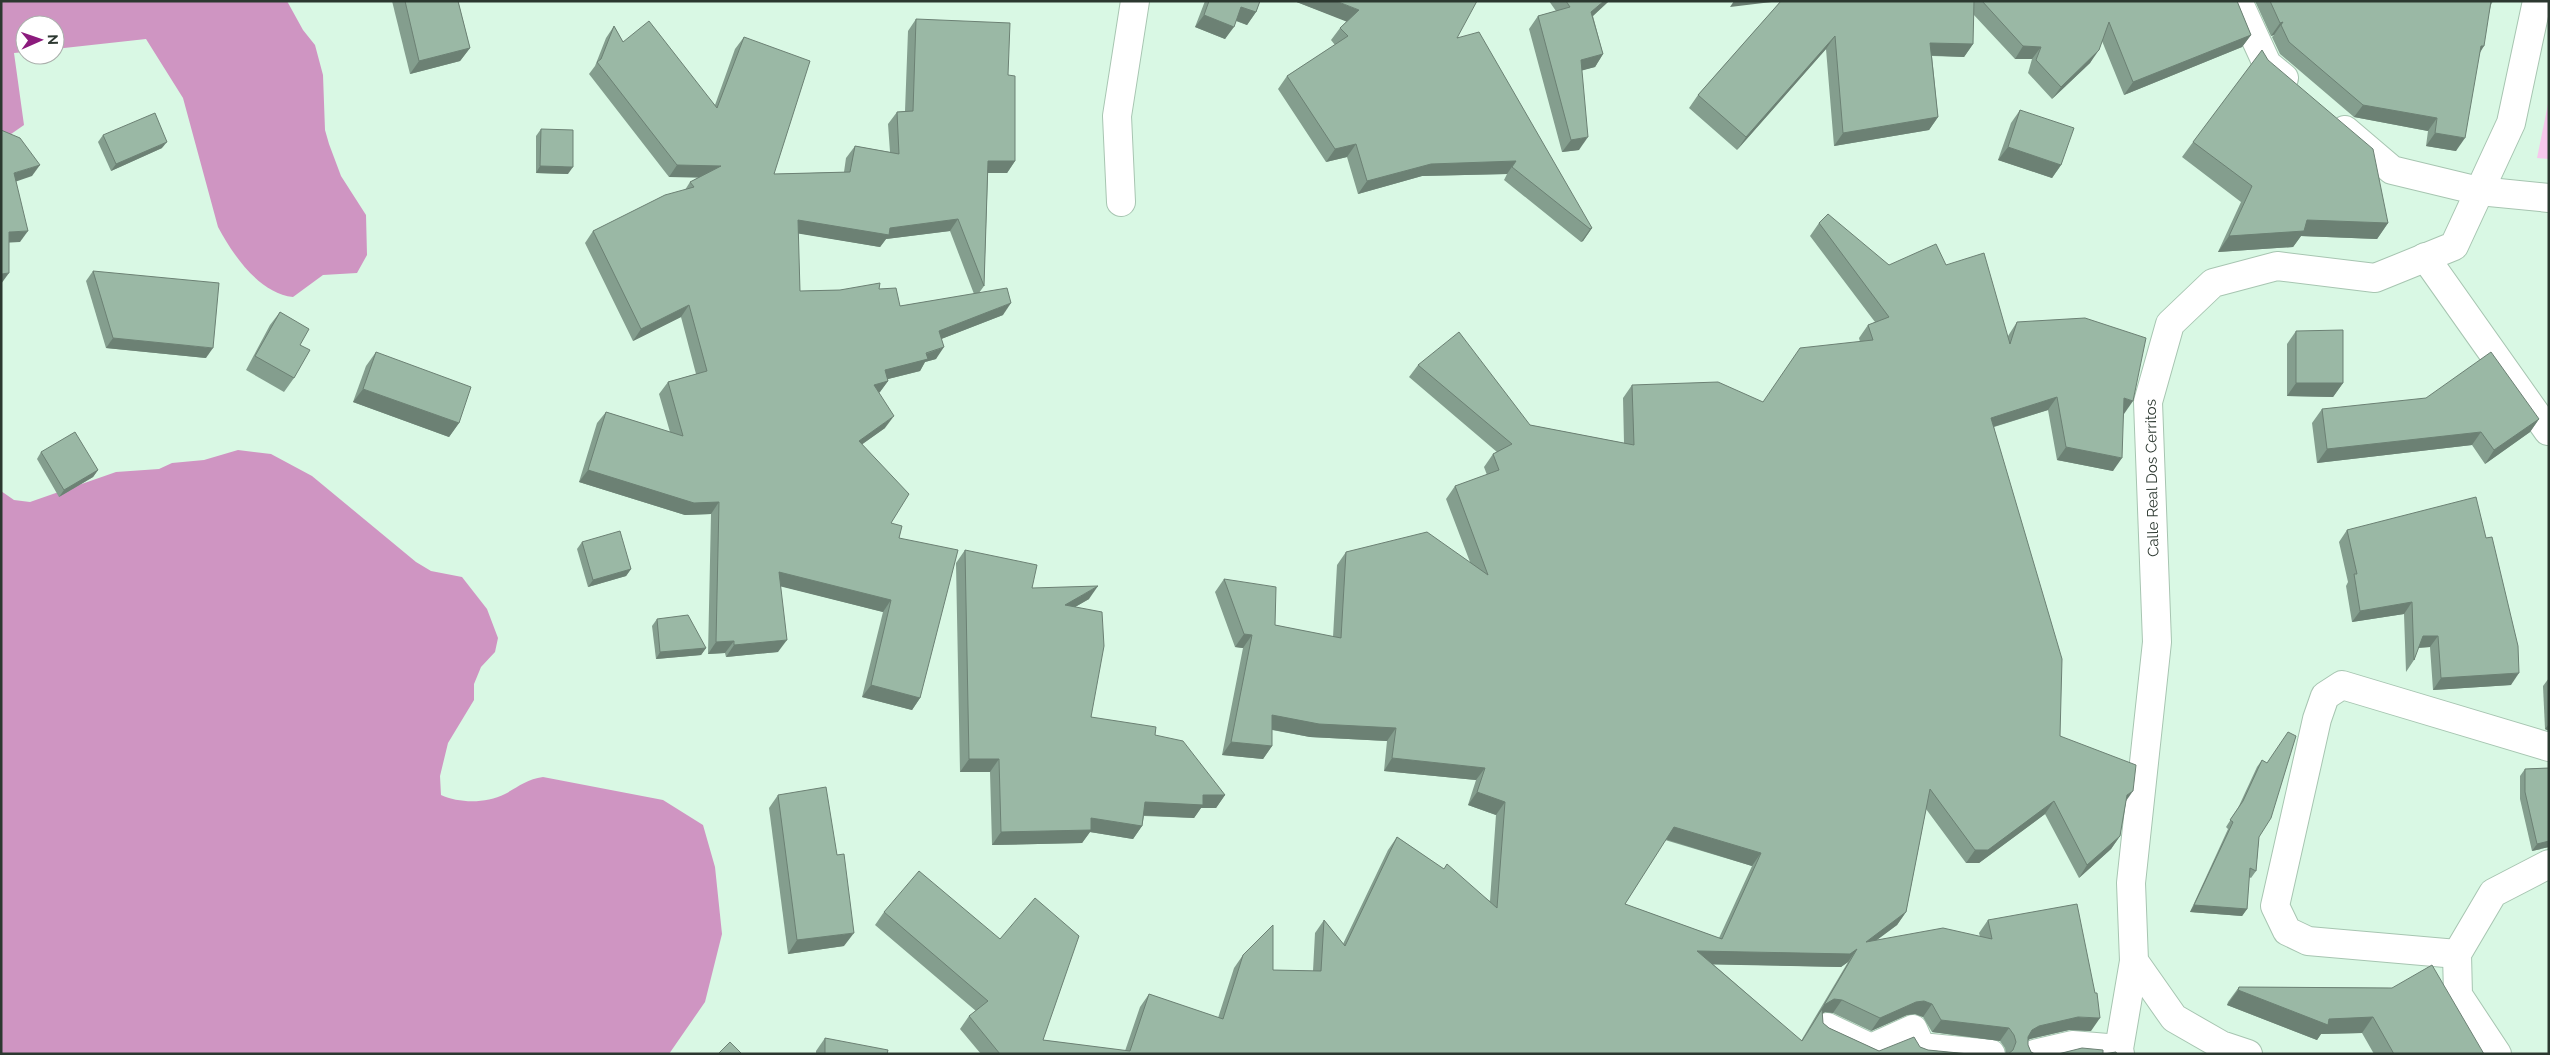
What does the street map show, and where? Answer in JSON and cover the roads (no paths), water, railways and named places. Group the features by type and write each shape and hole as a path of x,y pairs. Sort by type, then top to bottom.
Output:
{"street":[{"path":"1121,202 1118,116 1135,1"},
{"name":"Calle Real Dos Cerritos","path":"2119,1051 2134,961 2131,883 2157,642 2148,402 2170,324 2213,283 2277,266 2375,278 2454,246 2512,124 2537,1"},
{"path":"2239,2 2267,64 2304,95"},
{"path":"2326,114 2392,170 2480,190 2549,198"},
{"path":"2425,257 2548,431"},
{"path":"2457,954 2308,941 2287,930 2275,906 2317,719 2325,696 2342,685 2549,747"},
{"path":"2497,1054 2458,995 2457,954 2493,893 2549,864"},
{"path":"2134,961 2174,1018 2222,1045 2248,1054"},
{"path":"1827,1027 1871,1048 1913,1029 1921,1047 1991,1054"},
{"path":"2034,1054 2072,1045 2119,1051"}]}
